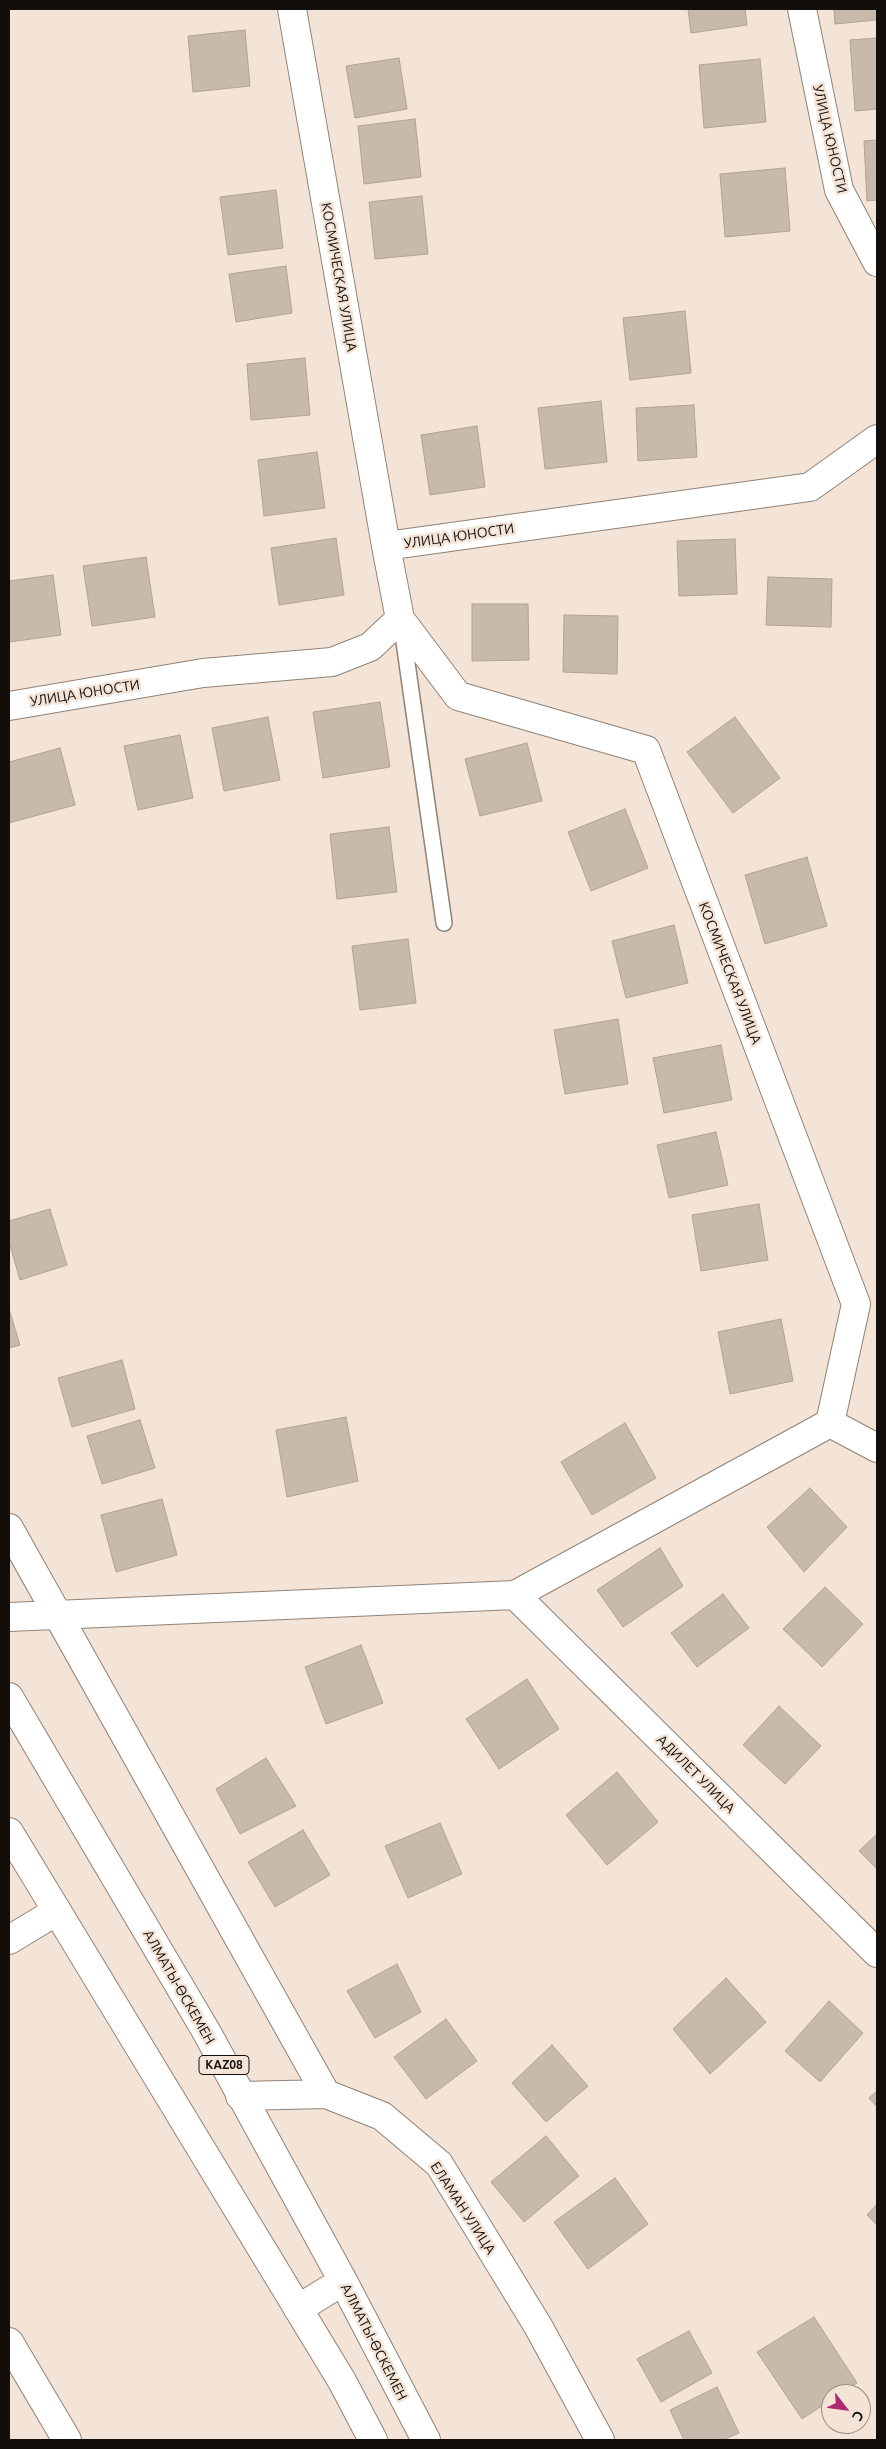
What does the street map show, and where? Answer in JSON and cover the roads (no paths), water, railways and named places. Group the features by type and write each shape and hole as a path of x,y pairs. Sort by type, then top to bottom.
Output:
{"street":[{"name":"КОСМИЧЕСКАЯ УЛИЦА","path":"292,9 386,546"},
{"name":"УЛИЦА ЮНОСТИ","path":"802,9 839,190 877,262"},
{"name":"УЛИЦА ЮНОСТИ","path":"9,706 203,673 332,662 370,647 400,619 386,546 810,487 877,439"},
{"name":"КОСМИЧЕСКАЯ УЛИЦА","path":"400,619 458,696 646,750 856,1304 830,1423"},
{"path":"9,1617 515,1595 830,1423 877,1448"},
{"path":"9,1528 326,2094"},
{"name":"АДИЛЕТ УЛИЦА","path":"515,1595 877,1953"},
{"name":"АЛМАТЫ-ӨСКЕМЕН","path":"9,1697 206,2031 343,2281 426,2440"},
{"path":"9,1832 342,2381 373,2440"},
{"path":"9,1940 56,1911"},
{"name":"ЕЛАМАН УЛИЦА","path":"240,2096 326,2094 382,2116 439,2164 538,2326 600,2440"},
{"path":"298,2309 343,2281"},
{"path":"9,2342 67,2440"}],"lane":[{"path":"400,619 444,924"}]}
